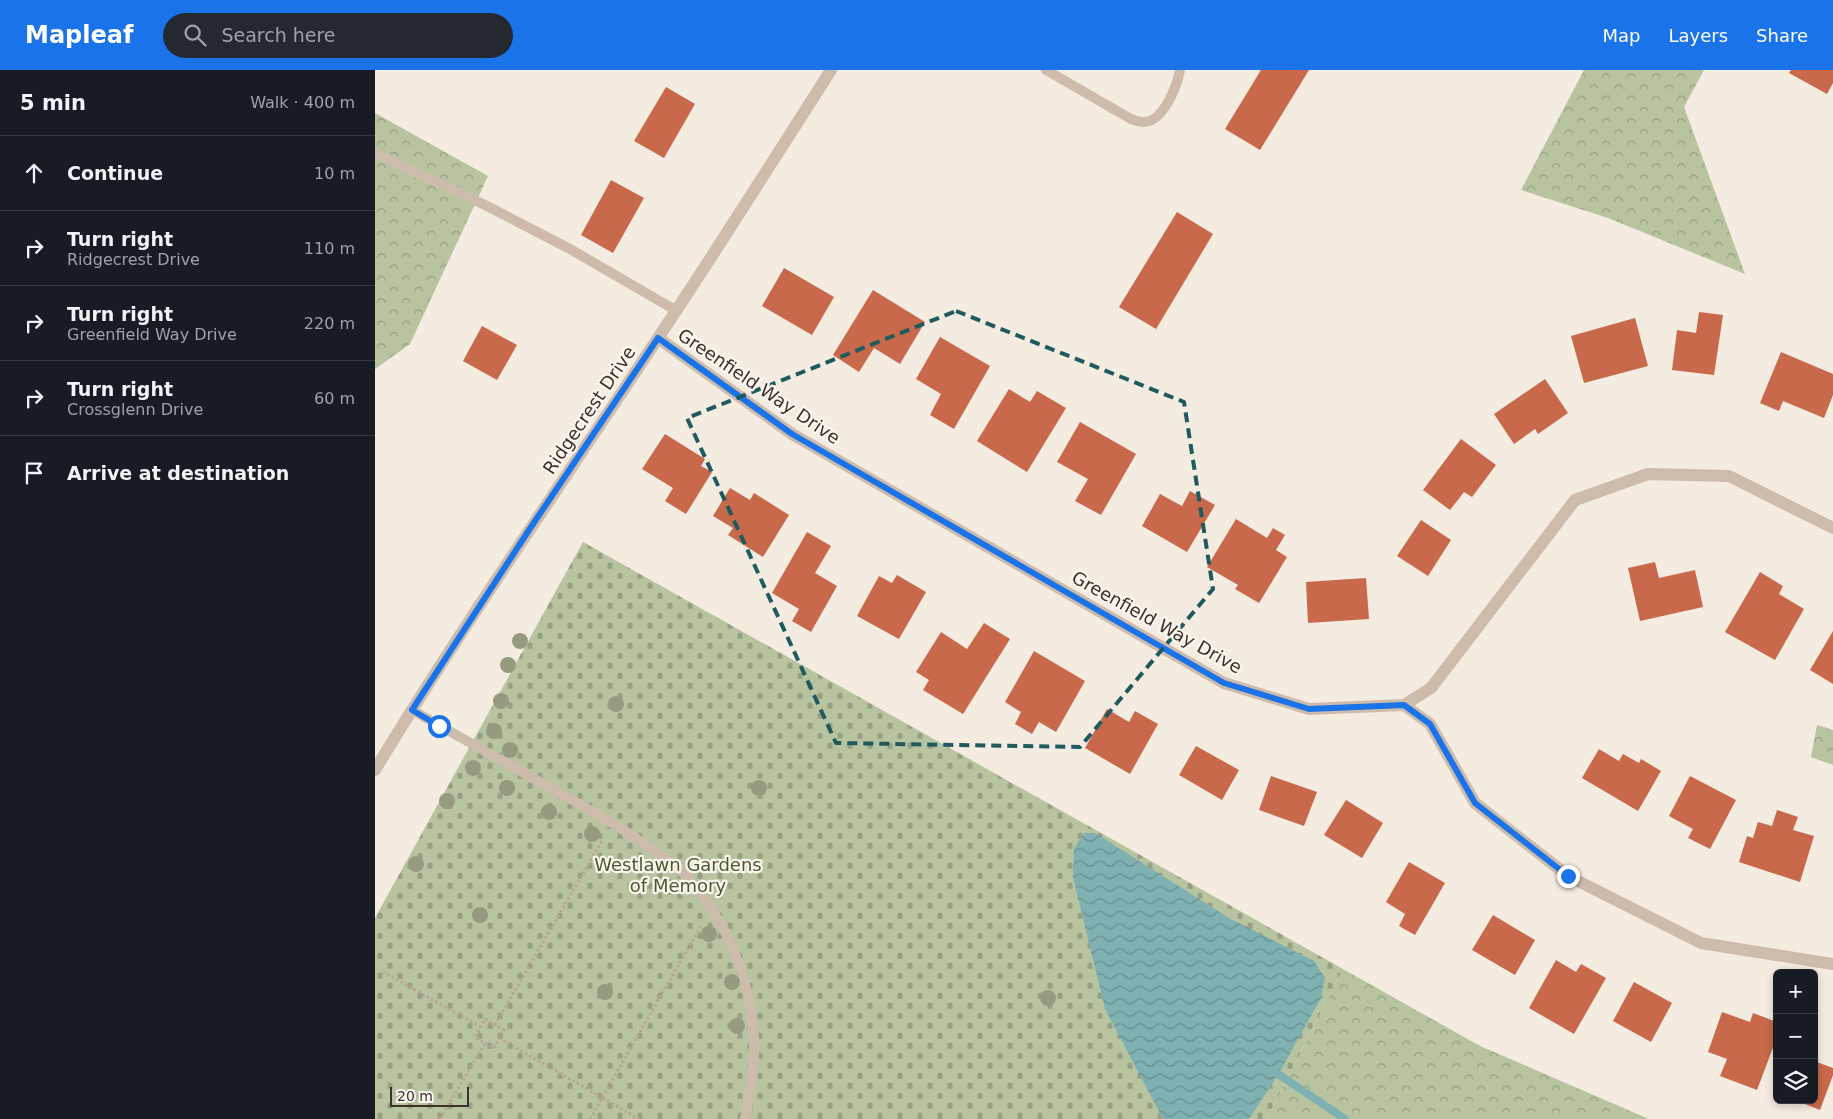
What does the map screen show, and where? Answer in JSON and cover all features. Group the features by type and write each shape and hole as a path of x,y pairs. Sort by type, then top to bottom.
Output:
{"street":[{"name":"Ridgecrest Drive","path":"375,770 529,530 677,311 831,70"},
{"name":"Greenfield Way Drive","path":"658,338 792,434 1224,683 1309,709 1404,705 1431,688 1575,500 1647,474 1729,476 1833,528"},
{"path":"1404,705 1430,724 1475,803 1568,876 1701,943 1833,964"}],"lane":[{"path":"1046,70 1131,119 1143,122 1152,120 1161,113 1169,101 1180,70"},
{"path":"375,153 487,206 571,249 677,311"},
{"path":"412,710 613,822 683,872 711,908 730,940 742,971 750,1006 754,1042 751,1082 745,1119"}],"path":[{"path":"495,1024 613,822"},
{"path":"590,1119 711,908"},
{"path":"383,972 481,1027"},
{"path":"485,1019 504,1030 493,1048 475,1037 481,1027 485,1019"},
{"path":"499,1038 639,1119"},
{"path":"441,1119 485,1043"}],"highlighted area":[{"path":"956,311 1184,402 1213,589 1080,747 836,743 687,418"}],"green space":[{"path":"1584,70 1704,70 1684,107 1745,274 1608,218 1521,190"},
{"path":"375,113 488,176 410,344 375,369"},
{"name":"Westlawn Gardens of Memory","path":"583,542 1343,969 1267,1119 375,1119 375,918"},
{"path":"1817,725 1833,730 1833,765 1811,757"},
{"path":"1343,969 1480,1046 1649,1119 1267,1119"}],"water":[{"path":"1084,833 1095,833 1229,918 1314,961 1325,978 1321,998 1278,1075 1249,1119 1163,1119 1105,1009 1073,877 1074,849"}],"building":[{"path":"1261,70 1309,70 1260,150 1225,129"},
{"path":"1791,70 1833,70 1833,83 1827,94 1789,73"},
{"path":"666,87 695,104 664,158 634,141"},
{"path":"611,180 644,198 613,253 581,235"},
{"path":"1177,212 1213,234 1156,329 1119,307"},
{"path":"784,268 834,297 812,335 762,306"},
{"path":"873,290 925,322 900,364 874,348 859,372 833,355"},
{"path":"1699,312 1723,315 1714,375 1672,370 1677,330 1696,333"},
{"path":"1635,318 1648,366 1584,383 1571,336"},
{"path":"482,326 517,345 497,380 463,361"},
{"path":"940,337 990,366 954,429 930,415 941,394 916,379"},
{"path":"1781,352 1833,374 1833,395 1824,418 1783,401 1779,411 1760,403"},
{"path":"1545,379 1568,413 1538,434 1535,429 1514,444 1494,414"},
{"path":"1009,389 1030,402 1037,391 1066,408 1027,472 977,441"},
{"path":"1080,422 1136,454 1101,515 1075,501 1088,479 1057,462"},
{"path":"665,434 705,459 701,466 712,472 686,514 665,501 673,488 642,469"},
{"path":"1461,439 1496,465 1472,497 1464,492 1450,510 1423,490"},
{"path":"730,488 750,500 754,493 789,515 763,557 728,535 733,528 713,516"},
{"path":"1190,491 1215,505 1187,552 1142,526 1160,494 1182,506"},
{"path":"1236,519 1267,538 1273,528 1285,535 1276,550 1287,557 1259,603 1235,589 1238,585 1207,567"},
{"path":"1421,520 1451,540 1428,576 1397,556"},
{"path":"807,532 831,546 815,573 837,586 811,632 792,621 799,609 772,593"},
{"path":"1655,562 1659,578 1695,570 1703,607 1640,621 1628,568"},
{"path":"1760,572 1783,586 1779,594 1804,609 1775,660 1725,632"},
{"path":"897,575 926,592 899,639 857,616 879,576 892,583"},
{"path":"1366,578 1369,619 1308,623 1306,582"},
{"path":"984,623 1010,639 963,714 923,690 929,680 916,672 941,632 967,649"},
{"path":"1833,631 1833,684 1810,670"},
{"path":"1034,651 1085,681 1056,732 1039,722 1032,734 1015,724 1021,712 1005,702"},
{"path":"1107,709 1129,722 1135,711 1158,724 1130,774 1085,748"},
{"path":"1196,746 1239,770 1222,800 1179,775"},
{"path":"1599,749 1619,761 1623,754 1639,763 1641,759 1661,771 1638,811 1582,778"},
{"path":"1271,776 1317,792 1304,826 1259,810"},
{"path":"1690,776 1736,800 1710,849 1688,838 1693,829 1669,816"},
{"path":"1346,800 1383,823 1362,858 1324,835"},
{"path":"1777,810 1798,817 1793,830 1814,836 1800,882 1739,862 1747,836 1753,838 1758,822 1772,826"},
{"path":"1409,862 1445,883 1415,935 1399,926 1405,914 1386,902"},
{"path":"1493,915 1535,940 1515,975 1472,950"},
{"path":"1556,960 1576,972 1581,964 1606,978 1574,1034 1529,1008"},
{"path":"1634,982 1672,1003 1651,1042 1613,1021"},
{"path":"1722,1012 1750,1022 1753,1013 1773,1020 1773,1048 1757,1090 1720,1076 1727,1059 1708,1052"},
{"path":"1818,1062 1833,1068 1833,1075 1820,1110 1805,1104 1818,1104"}],"waterway":[{"path":"1272,1070 1345,1119"}],"route":[{"path":"439,726 412,710 529,530 658,338 792,434 1224,683 1309,709 1404,705 1430,724 1475,803 1568,876"}]}
